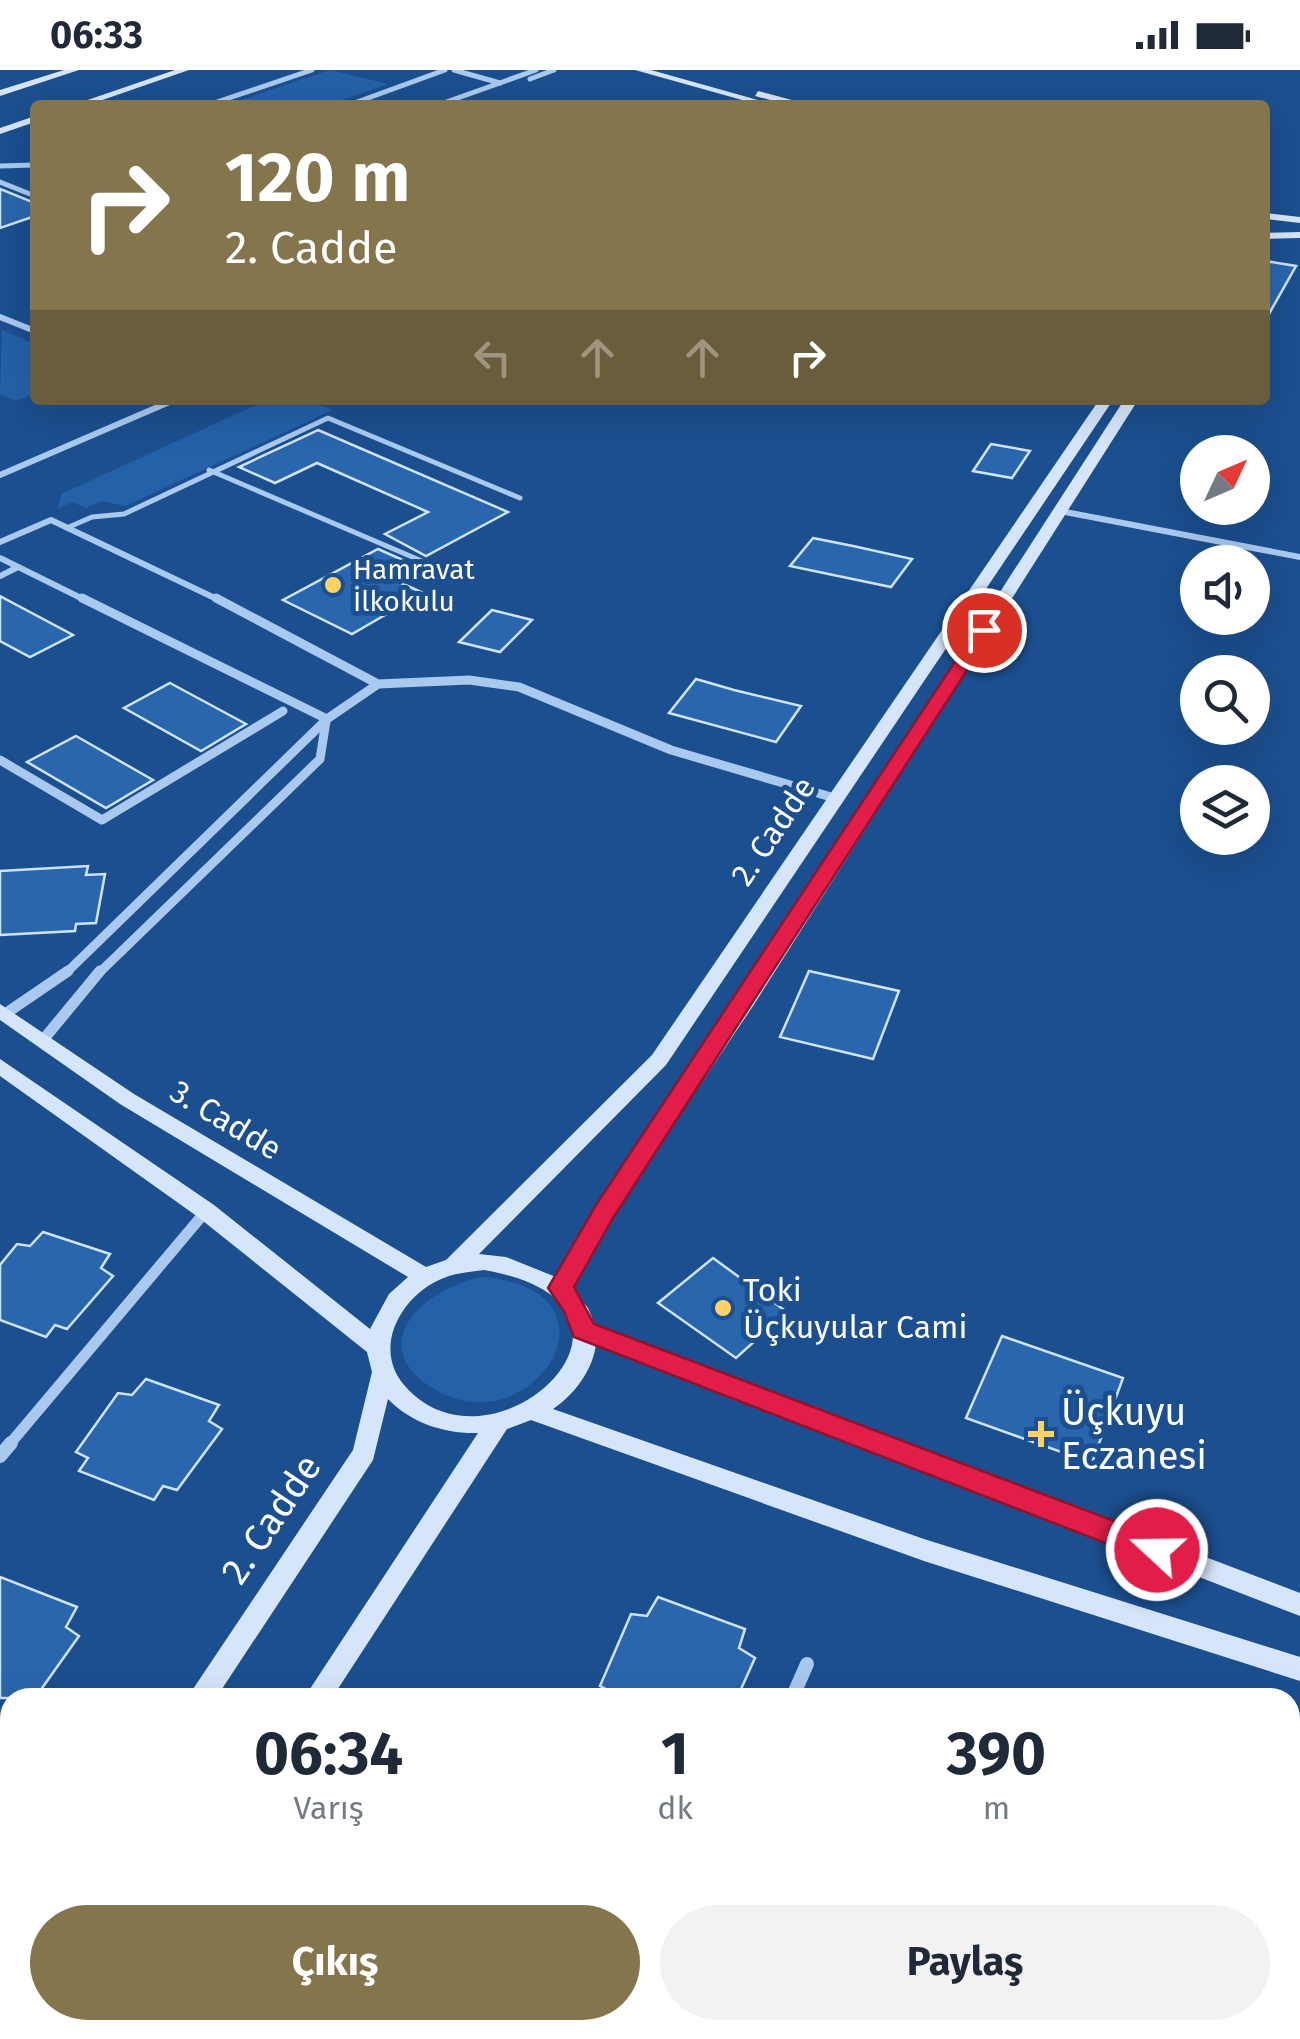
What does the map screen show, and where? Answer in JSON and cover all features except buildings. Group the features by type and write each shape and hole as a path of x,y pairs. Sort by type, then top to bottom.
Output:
{"main road":[{"path":"0,93 74,70"},
{"path":"93,100 184,70"},
{"path":"640,70 751,100"},
{"path":"676,70 782,100"},
{"path":"0,131 30,122"},
{"path":"1270,219 1300,220"},
{"path":"1270,236 1300,236"},
{"name":"2. Cadde","path":"454,1266 659,1060 1103,405"},
{"path":"560,1288 604,1211 746,1001 1128,405"},
{"name":"3. Cadde","path":"2,1012 127,1099 425,1277"},
{"path":"0,1066 206,1211 377,1347"},
{"path":"513,1264 560,1288 576,1307 583,1330 582,1353 572,1376 556,1395 532,1411 498,1422 461,1424 427,1415 400,1398 382,1374 377,1347 383,1320 400,1296 425,1277 454,1266 513,1264"},
{"path":"583,1330 1300,1605"},
{"name":"2. Cadde","path":"207,1688 364,1454 382,1374"},
{"path":"532,1411 924,1550 1300,1669"},
{"path":"325,1688 498,1422"}],"street":[{"path":"223,100 312,70"},
{"path":"363,100 445,70"},
{"path":"454,70 500,82"},
{"path":"451,100 536,70"},
{"path":"472,100 554,70"},
{"path":"0,166 30,165"},
{"path":"0,182 30,194"},
{"path":"0,317 30,329"},
{"path":"0,475 162,405"},
{"path":"1060,511 1300,557"},
{"path":"0,542 51,520 298,638 378,684"},
{"path":"0,525 16,533"},
{"path":"0,558 326,719"},
{"path":"0,576 18,567"},
{"path":"2,1012 61,978 326,719 378,684 457,680 519,687 556,698 609,726 674,751 838,799"},
{"path":"0,760 102,820 283,711"},
{"path":"43,1040 85,986 320,759 326,719"},
{"path":"0,1456 206,1211"},
{"path":"797,1688 808,1664"}],"lane":[{"path":"69,527 92,516 124,514 210,470 328,418 520,498"},
{"path":"210,470 424,562"}],"shaded area":[{"path":"330,70 388,84 342,100 241,100"},
{"path":"2,330 30,342 30,395 16,401 0,394"},
{"path":"256,405 320,405 333,410 125,506 101,501 86,508 72,502 58,509 61,494"},
{"path":"483,1277 528,1288 553,1309 559,1335 551,1361 531,1384 502,1399 468,1401 431,1387 411,1370 402,1353 403,1335 410,1319 441,1292"}],"place":[{"name":"Hamravat İlkokulu","path":"333,585"},
{"name":"Toki Üçkuyular Cami","path":"723,1308"},
{"name":"Üçkuyu Eczanesi","path":"1041,1434"}],"route":[{"path":"984,630 746,1001 604,1211 560,1288 576,1307 583,1330 1157,1550"}]}
